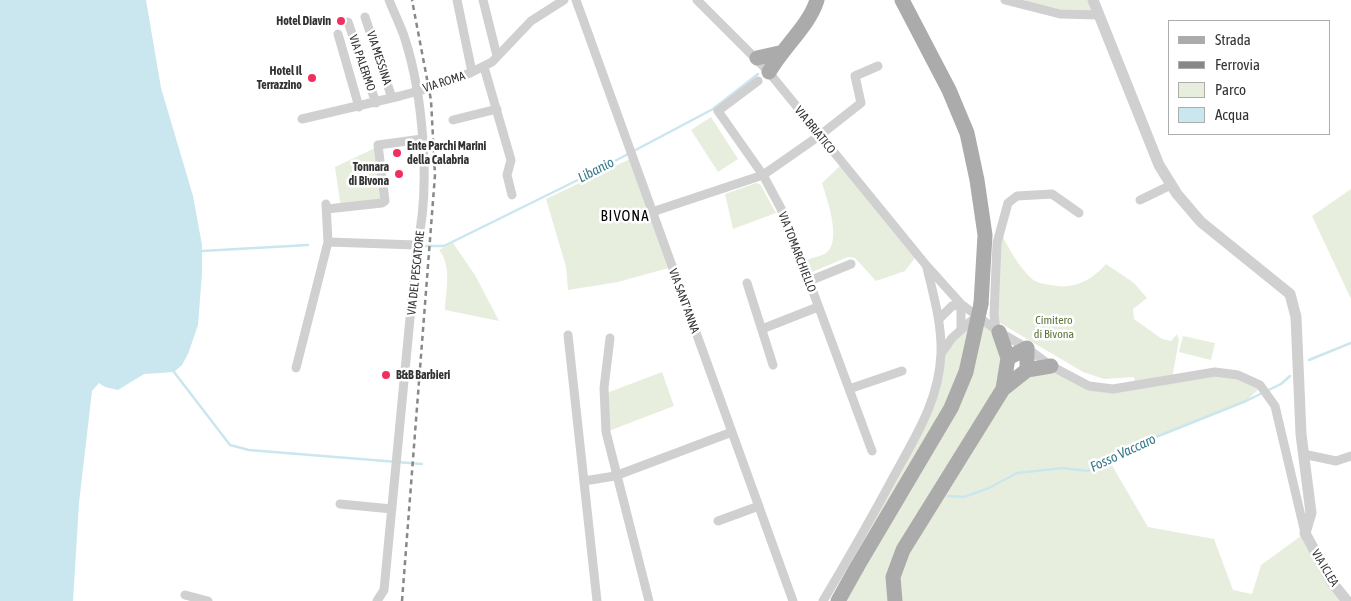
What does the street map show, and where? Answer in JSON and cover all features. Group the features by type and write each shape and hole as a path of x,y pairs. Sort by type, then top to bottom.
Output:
{"main road":[{"path":"763,76 779,53 802,29 817,0"},
{"path":"838,601 951,408 966,372 981,304 985,235 978,180 967,133 949,90 902,0"},
{"path":"757,58 779,53"},
{"path":"994,329 1008,358 1003,389"},
{"path":"1008,358 1027,348 1027,370"},
{"path":"896,601 893,578 903,550 1003,389 1027,370 1051,366"}],"street":[{"name":"VIA DEL PESCATORE","path":"377,601 384,590 417,245 424,203 422,139 416,87 405,38 389,0"},
{"path":"457,0 472,72"},
{"path":"484,0 497,56"},
{"name":"VIA ROMA","path":"302,119 376,103 416,87 444,84 484,67 531,21 564,0"},
{"name":"VIA SANT'ANNA","path":"576,0 793,601"},
{"name":"VIA BRIATICO","path":"697,0 757,58 763,76 819,136 926,265 961,304 994,329 1027,348 1051,366 1089,386 1114,389 1215,372 1238,375 1262,387 1274,406 1306,533"},
{"path":"1005,0 1060,14 1099,15"},
{"path":"1093,0 1159,165 1172,185 1201,222 1290,294 1296,317 1297,378 1311,513 1306,533"},
{"name":"VIA MESSINA","path":"365,17 392,98"},
{"name":"VIA PALERMO","path":"348,22 376,103"},
{"path":"338,34 359,107"},
{"path":"652,212 763,175 819,136 861,103 855,76 878,66"},
{"path":"484,67 498,109 511,160 507,175 512,194"},
{"name":"VIA TOMARCHIELLO","path":"763,76 718,111 763,175 784,216 872,451"},
{"path":"453,120 498,109"},
{"path":"296,368 328,242 326,206 382,203 385,200 378,145 422,139"},
{"path":"1140,200 1172,185"},
{"path":"941,354 971,320 994,329 997,243 1008,203 1017,196 1052,194 1079,213"},
{"path":"328,242 417,245"},
{"path":"809,281 851,264"},
{"path":"823,601 869,523 930,408 938,381 941,354 939,319 926,265"},
{"path":"747,283 773,365"},
{"path":"939,319 952,306 961,304 962,328"},
{"path":"762,328 818,307"},
{"path":"568,335 597,601"},
{"path":"610,338 604,388 606,432 615,476 648,601"},
{"path":"849,390 902,371"},
{"path":"584,482 615,476 732,432"},
{"path":"1304,454 1336,461 1351,456"},
{"path":"340,504 392,509"},
{"path":"718,521 759,506"},
{"name":"VIA ICLEA","path":"1306,533 1331,581 1347,601"},
{"path":"185,595 208,601"}],"green space":[{"path":"1026,0 1093,0 1099,15 1026,5"},
{"path":"711,117 738,159 718,172 691,130"},
{"path":"377,147 385,201 341,208 335,167"},
{"path":"632,158 672,267 618,282 568,290 566,267 546,199"},
{"path":"842,164 917,255 905,271 876,281 855,258 848,257 812,272 807,260 827,252 832,244 833,236 832,217 822,183"},
{"path":"756,183 760,184 776,213 733,229 725,194"},
{"path":"1351,189 1351,299 1312,216"},
{"name":"Cimitero di Bivona","path":"999,230 1018,262 1027,274 1036,281 1059,286 1074,285 1088,279 1106,264 1134,283 1147,298 1133,309 1134,319 1162,339 1171,341 1177,334 1179,340 1172,379 1215,372 1261,387 1246,401 1151,439 1110,462 1148,527 1214,539 1233,590 1252,594 1261,565 1305,533 1347,601 834,601 869,523 930,408 941,354 971,321 999,332 1003,388 1051,366 1089,386 1135,385 1134,377 1104,379 1083,372 995,320"},
{"path":"453,243 475,275 499,321 445,310 447,271 446,263 439,250"},
{"path":"1183,336 1215,343 1211,360 1179,352"},
{"path":"662,372 674,406 606,432 604,394"}],"water":[{"path":"0,0 146,0 161,88 193,196 202,245 198,325 182,365 174,372 144,374 118,390 105,387 99,383 92,391 79,503 73,601 0,601"}],"waterway":[{"name":"Libanio","path":"424,246 444,246 596,171 713,109 758,74"},
{"name":"Libanio","path":"202,251 308,245"},
{"name":"Fosso Vaccaro","path":"1309,360 1351,343"},
{"path":"174,372 230,445 249,450 422,464"},
{"name":"Fosso Vaccaro","path":"948,496 964,497 989,488 1017,473 1063,468 1087,471 1110,462 1151,439 1246,401 1281,384 1290,376"}],"railway":[{"path":"402,601 435,175 431,100 412,0"}],"place":[{"name":"Hotel Diavin","path":"341,21"},
{"name":"Hotel Il Terrazzino","path":"312,78"},
{"name":"Ente Parchi Marini della Calabria","path":"397,153"},
{"name":"Tonnara di Bivona","path":"399,174"},
{"name":"B&B Barbieri","path":"386,375"}],"district":[{"name":"BIVONA","path":"625,216"}]}
